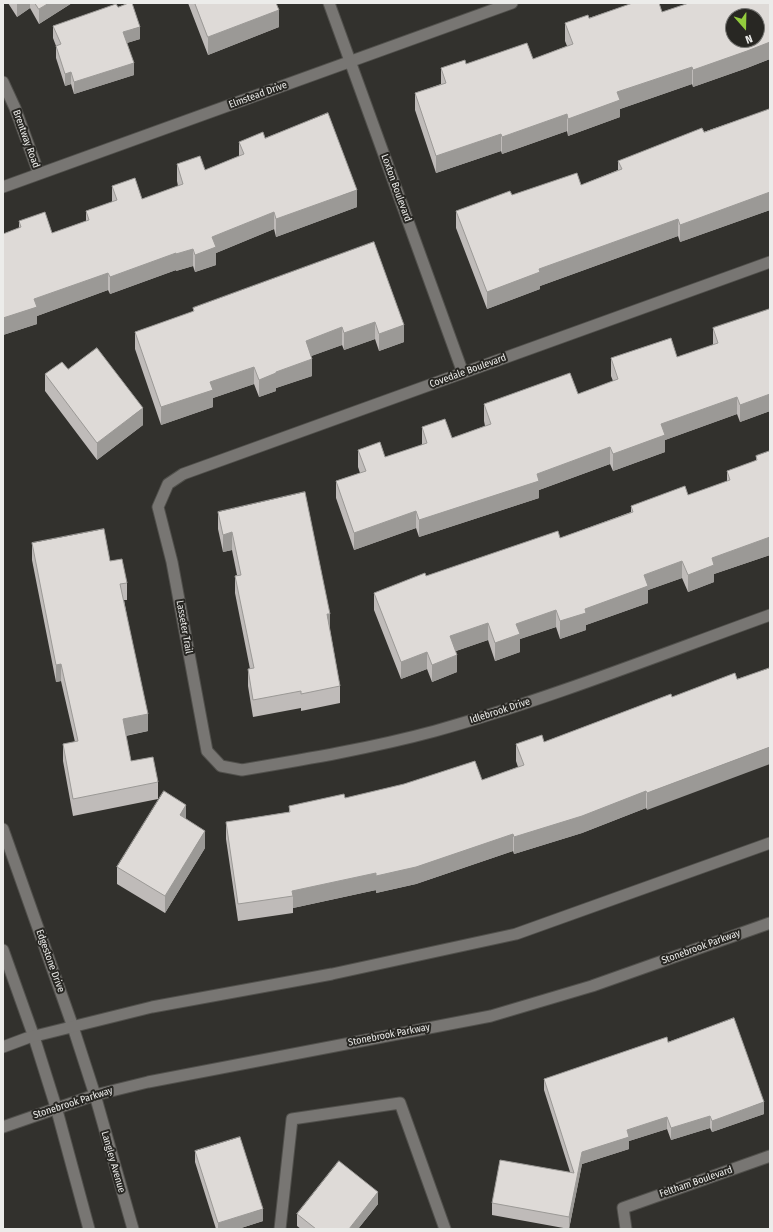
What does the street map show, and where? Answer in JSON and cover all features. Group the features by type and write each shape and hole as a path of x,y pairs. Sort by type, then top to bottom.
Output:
{"street":[{"name":"Loxton Boulevard","path":"329,3 463,373"},
{"name":"Elmstead Drive","path":"3,187 512,3"},
{"name":"Brentway Road","path":"3,82 15,108 39,174"},
{"name":"Covedale Boulevard","path":"168,484 183,474 770,262"},
{"name":"Lasseter Trail","path":"168,484 158,507 177,585 207,751 221,766"},
{"name":"Idlebrook Drive","path":"221,766 242,770 343,752 434,731 537,699 770,615"},
{"name":"Edgestone Drive","path":"3,829 73,1027 95,1095"},
{"path":"3,1047 34,1037 152,1007 332,974 516,934 770,844"},
{"name":"Stonebrook Parkway","path":"3,1126 95,1095 148,1082 491,1016 592,986 770,923"},
{"path":"3,950 34,1037 56,1107 89,1229"},
{"name":"Langley Avenue","path":"95,1095 133,1229"},
{"path":"280,1229 292,1119 400,1103 445,1229"},
{"name":"Feltham Boulevard","path":"626,1229 623,1208 770,1156"}],"building":[{"path":"35,3 49,3 39,9"},
{"path":"132,3 140,27 123,32 134,63 74,82 71,72 65,74 56,46 61,44 53,26 116,4 118,7"},
{"path":"195,3 276,3 279,10 208,37"},
{"path":"633,3 659,3 662,12 689,3 770,3 770,42 765,44 765,8 725,8 725,48 755,48 693,70 692,67 617,92 620,100 568,119 567,114 502,137 501,134 436,156 415,93 446,83 441,68 465,60 466,64 527,43 533,59 573,44 565,23 588,15 589,18"},
{"path":"770,109 770,192 680,225 678,219 539,269 540,272 487,292 456,211 510,191 512,195 577,173 581,185 622,169 618,161 702,128 704,132"},
{"path":"328,113 357,190 276,219 274,212 212,237 216,247 195,255 193,249 176,253 110,277 108,273 34,299 37,307 3,318 3,234 21,227 19,221 45,212 52,233 89,220 86,211 117,200 112,186 135,178 142,199 183,184 177,164 200,156 205,170 244,154 239,142 263,132 265,138"},
{"path":"374,242 404,325 379,334 375,322 344,333 342,327 306,341 312,359 259,380 254,367 210,382 213,390 161,407 135,332 194,311 193,308"},
{"path":"770,309 770,394 740,405 737,397 661,424 665,435 613,454 610,447 537,474 539,481 419,520 416,511 354,533 336,481 366,471 358,450 380,442 385,457 427,443 422,427 445,419 452,438 491,424 484,404 570,373 578,394 618,379 611,358 671,338 677,357 718,343 713,328"},
{"path":"97,348 143,408 97,443 45,374 62,362 68,369"},
{"path":"770,451 770,537 712,558 714,565 688,575 682,561 644,575 648,586 585,609 586,613 560,621 556,610 516,624 520,634 495,643 488,623 450,636 457,655 432,665 427,652 401,662 374,593 425,573 426,576 558,531 560,538 633,512 631,506 685,486 688,495 730,480 727,471 757,460 756,456"},
{"path":"305,492 330,614 327,614 340,686 301,694 301,691 253,700 248,669 254,668 235,576 241,575 232,532 223,535 218,512"},
{"path":"104,529 110,561 122,559 127,583 120,584 148,714 123,719 131,761 153,757 158,782 73,799 63,744 78,741 61,664 56,665 32,543"},
{"path":"770,668 770,747 647,793 646,791 582,816 514,837 513,834 416,867 376,876 376,873 292,891 293,896 238,904 226,822 290,812 289,806 344,794 345,798 404,784 475,761 482,780 524,765 516,744 542,735 544,742 671,694 672,697 735,673 737,679"},
{"path":"164,791 186,805 180,815 205,831 165,896 117,867"},
{"path":"734,1018 764,1102 712,1121 710,1116 671,1128 667,1117 627,1130 629,1137 582,1152 569,1217 492,1203 500,1160 574,1173 544,1079 667,1037 668,1042"},
{"path":"240,1137 263,1209 218,1223 195,1151"},
{"path":"339,1161 378,1192 349,1229 316,1229 297,1214"}]}
